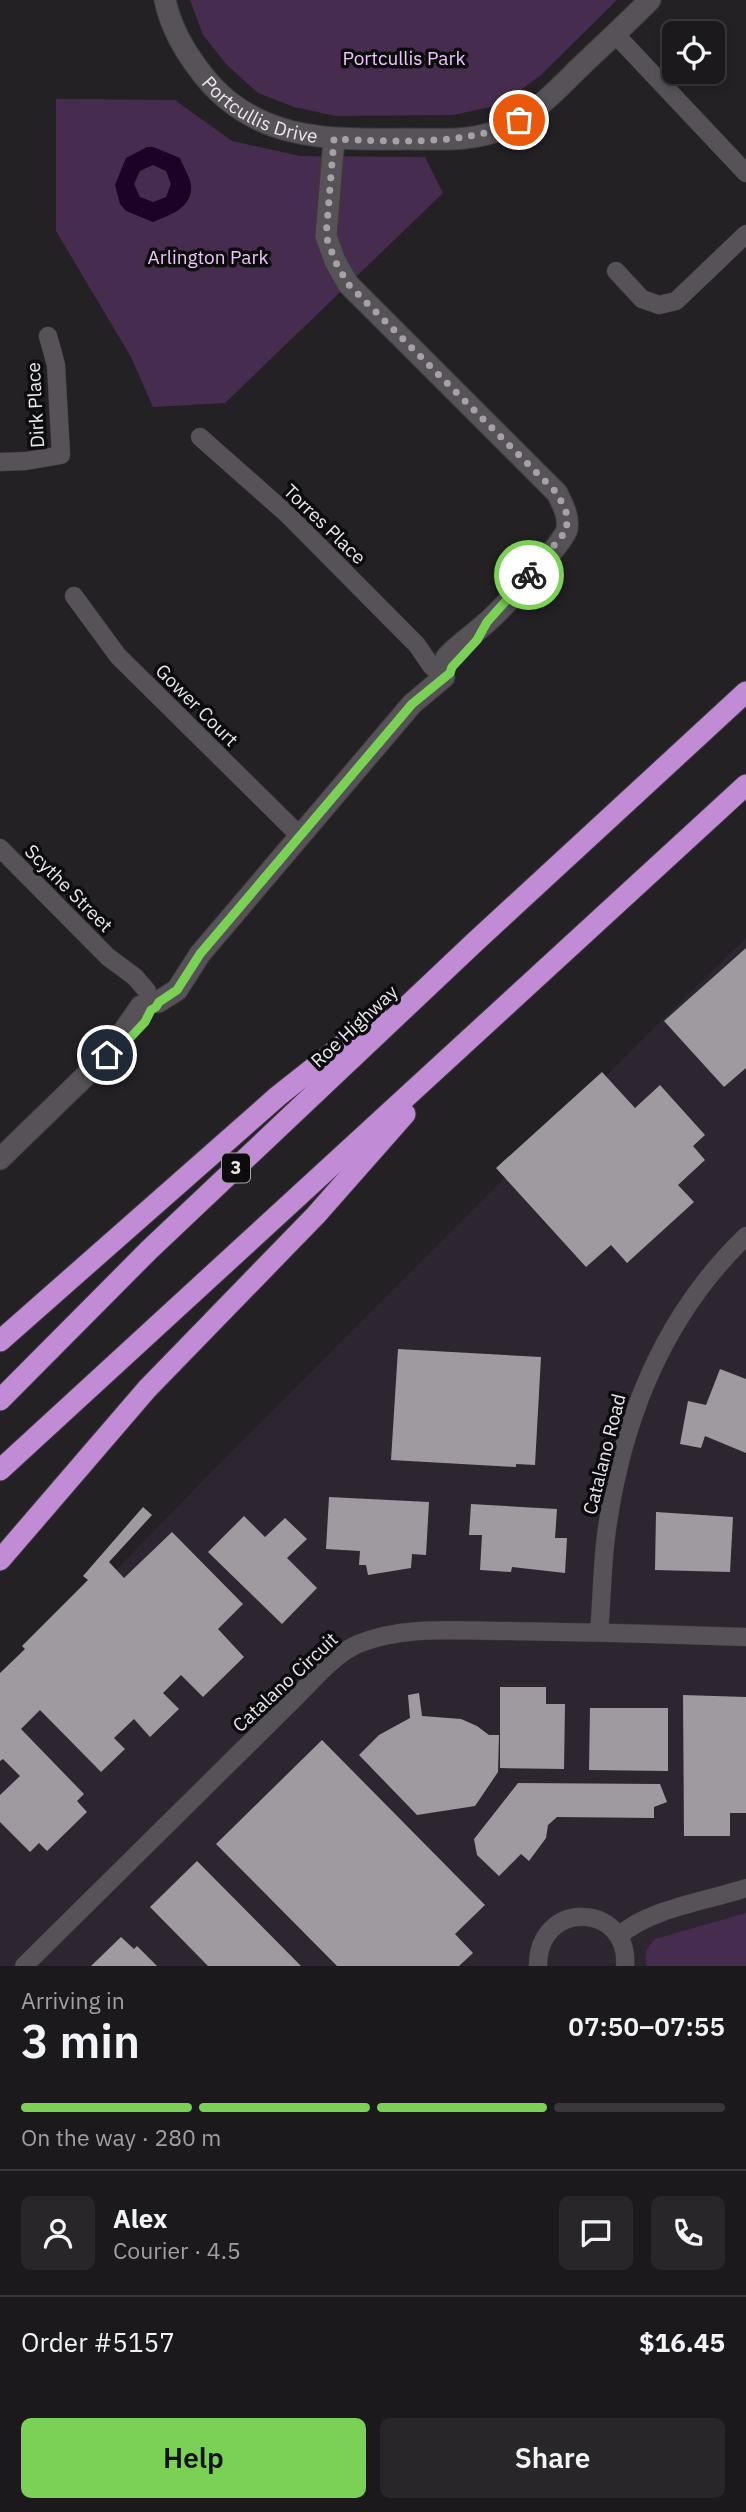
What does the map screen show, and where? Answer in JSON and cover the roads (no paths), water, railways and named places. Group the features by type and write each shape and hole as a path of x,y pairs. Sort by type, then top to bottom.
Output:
{"highway":[{"name":"Roe Highway","path":"0,1400 149,1250 746,692"},
{"path":"0,1471 746,785"},
{"path":"0,1341 278,1096 477,941"},
{"path":"0,1560 147,1389 316,1215 481,1028"}],"street":[{"name":"Portcullis Drive","path":"165,0 185,50 218,93 238,109 272,127 311,137 334,139 465,138 501,130 536,109 650,0"},
{"path":"615,34 746,173"},
{"path":"2,1152 145,1022 148,1000 200,954 441,667 477,640 487,622 557,545 567,530 566,511 557,493 348,284 335,261 326,236 334,139"},
{"path":"616,271 642,299 659,305 677,300 746,234"},
{"name":"Dirk Place","path":"0,461 26,461 61,455 56,365 48,336"},
{"name":"Torres Place","path":"200,437 286,514 441,667"},
{"name":"Gower Court","path":"74,596 118,656 300,836"},
{"name":"Scythe Street","path":"0,848 108,957 135,977 148,1000"},
{"name":"Catalano Road","path":"600,1632 611,1502 638,1398 664,1340 718,1264 746,1237"},
{"name":"Catalano Circuit","path":"24,1966 297,1696 333,1662 355,1646 381,1636 415,1630 746,1637"},
{"path":"619,1936 632,1924 659,1913 746,1888"},
{"path":"538,1966 538,1952 543,1938 552,1927 565,1919 580,1916 595,1918 608,1925 619,1936 624,1946 625,1966"}],"park label":[{"name":"Portcullis Park","path":"404,58"},
{"name":"Arlington Park","path":"208,257"}]}
